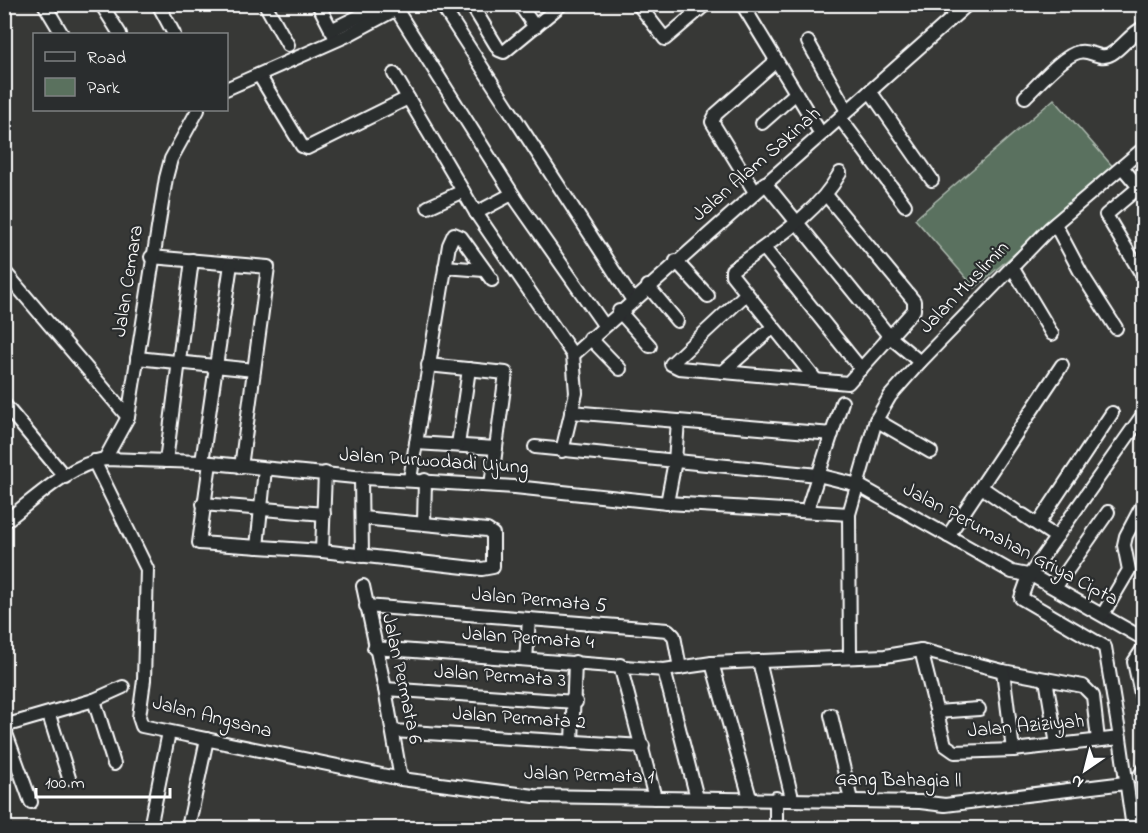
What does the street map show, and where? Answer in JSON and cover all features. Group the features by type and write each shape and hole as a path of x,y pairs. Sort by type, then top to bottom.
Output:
{"street":[{"path":"44,4 61,33"},
{"path":"101,4 119,33"},
{"path":"158,4 173,33"},
{"path":"265,4 288,45"},
{"path":"318,4 334,35"},
{"path":"441,4 632,299"},
{"path":"471,4 499,50 504,52 562,4"},
{"path":"519,4 535,27"},
{"path":"638,4 665,39 706,4"},
{"path":"742,4 821,134"},
{"name":"Jalan Alam Sakinah","path":"573,354 632,299 968,4"},
{"path":"228,88 259,75 374,11 401,7 512,194 604,325"},
{"path":"1025,97 1072,55 1084,51 1098,56 1111,54 1132,33 1143,27"},
{"path":"808,42 844,115 905,205"},
{"path":"755,192 712,122 716,114 776,61"},
{"path":"394,74 476,213 573,354 576,393 562,451"},
{"path":"259,75 302,146 307,148 408,98"},
{"path":"870,91 932,180"},
{"path":"762,123 796,93"},
{"name":"Jalan Cemara","path":"100,460 128,417 152,256 171,159 197,111"},
{"name":"Jalan Muslimin","path":"858,485 876,420 890,396 920,362 1055,224 1143,148"},
{"path":"1122,166 1142,187 1106,215 1143,276"},
{"path":"816,380 732,275 732,270 764,248 827,196 840,173"},
{"path":"765,183 890,337 920,362"},
{"path":"428,207 464,191"},
{"path":"476,213 512,194"},
{"path":"747,294 671,363 679,368 848,383 914,310 914,301 827,196"},
{"path":"1055,224 1081,273 1116,328"},
{"path":"410,479 445,267 449,245 454,234 457,234 488,275 445,267"},
{"path":"764,248 861,369"},
{"path":"152,256 268,267 241,467"},
{"path":"166,461 192,260"},
{"path":"676,261 708,296"},
{"path":"231,264 217,366 198,542 322,551 482,569 493,567 490,532 362,518"},
{"path":"1012,267 1052,334"},
{"path":"4,271 128,417"},
{"path":"648,285 676,321"},
{"path":"619,311 650,346"},
{"path":"723,372 773,327"},
{"path":"590,338 620,369"},
{"path":"137,358 254,370"},
{"path":"428,365 506,373 491,486"},
{"path":"948,536 1062,365"},
{"path":"458,445 469,369"},
{"path":"807,510 842,402"},
{"path":"4,404 65,477"},
{"path":"571,412 832,434"},
{"path":"1038,524 1112,413"},
{"path":"1133,828 1104,647 1023,600 1022,590 1029,576 1143,413"},
{"path":"876,420 931,452"},
{"path":"667,503 675,461 678,421"},
{"path":"416,443 496,448"},
{"name":"Jalan Perumahan Griya Cipta","path":"535,447 818,475 858,485 1012,572 1029,576 1055,588 1143,639"},
{"path":"4,522 65,477 100,460"},
{"name":"Jalan Purwodadi Ujung","path":"100,460 206,463 361,477 425,480 667,503 849,514"},
{"name":"Jalan Angsana","path":"100,460 147,569 140,722 142,726 401,779"},
{"path":"256,547 266,469"},
{"path":"322,551 325,473"},
{"path":"361,477 362,556"},
{"path":"424,523 425,480"},
{"path":"850,657 849,514 858,485"},
{"path":"981,487 1056,537"},
{"path":"1103,614 1129,570 1124,545 1126,536 1143,502"},
{"path":"203,504 262,511 324,514"},
{"path":"1055,588 1108,512"},
{"name":"Jalan Permata 6","path":"363,586 374,648 386,689 401,779"},
{"name":"Jalan Permata 5","path":"366,606 669,630 674,636 680,668"},
{"path":"526,659 529,620"},
{"path":"1143,647 1134,662 1143,707"},
{"name":"Jalan Permata 4","path":"374,648 664,669 712,663 885,656 921,650"},
{"path":"921,650 1003,671 1083,686 1092,696 1098,740"},
{"name":"Jalan Aziziyah","path":"921,650 945,745 948,749 955,752 1013,750 1120,738"},
{"path":"759,661 792,798"},
{"path":"572,742 576,702 575,662"},
{"path":"712,663 750,798"},
{"path":"620,665 655,798"},
{"path":"664,669 697,798"},
{"path":"1003,671 1013,750"},
{"path":"1046,679 1057,745"},
{"path":"31,802 4,727 94,700 123,687"},
{"name":"Jalan Permata 3","path":"386,689 576,702"},
{"path":"94,700 114,764"},
{"path":"936,712 979,709"},
{"path":"48,715 69,778"},
{"path":"831,715 851,800"},
{"name":"Jalan Permata 2","path":"393,731 643,746"},
{"path":"150,828 169,732"},
{"path":"188,828 207,739"},
{"name":"Jalan Permata 1","path":"401,779 534,796 776,798"},
{"name":"Gang Bahagia ll","path":"776,798 945,805 1125,783"},
{"path":"776,798 776,828"}],"green space":[{"path":"1054,99 1114,168 975,288 915,219"}]}
